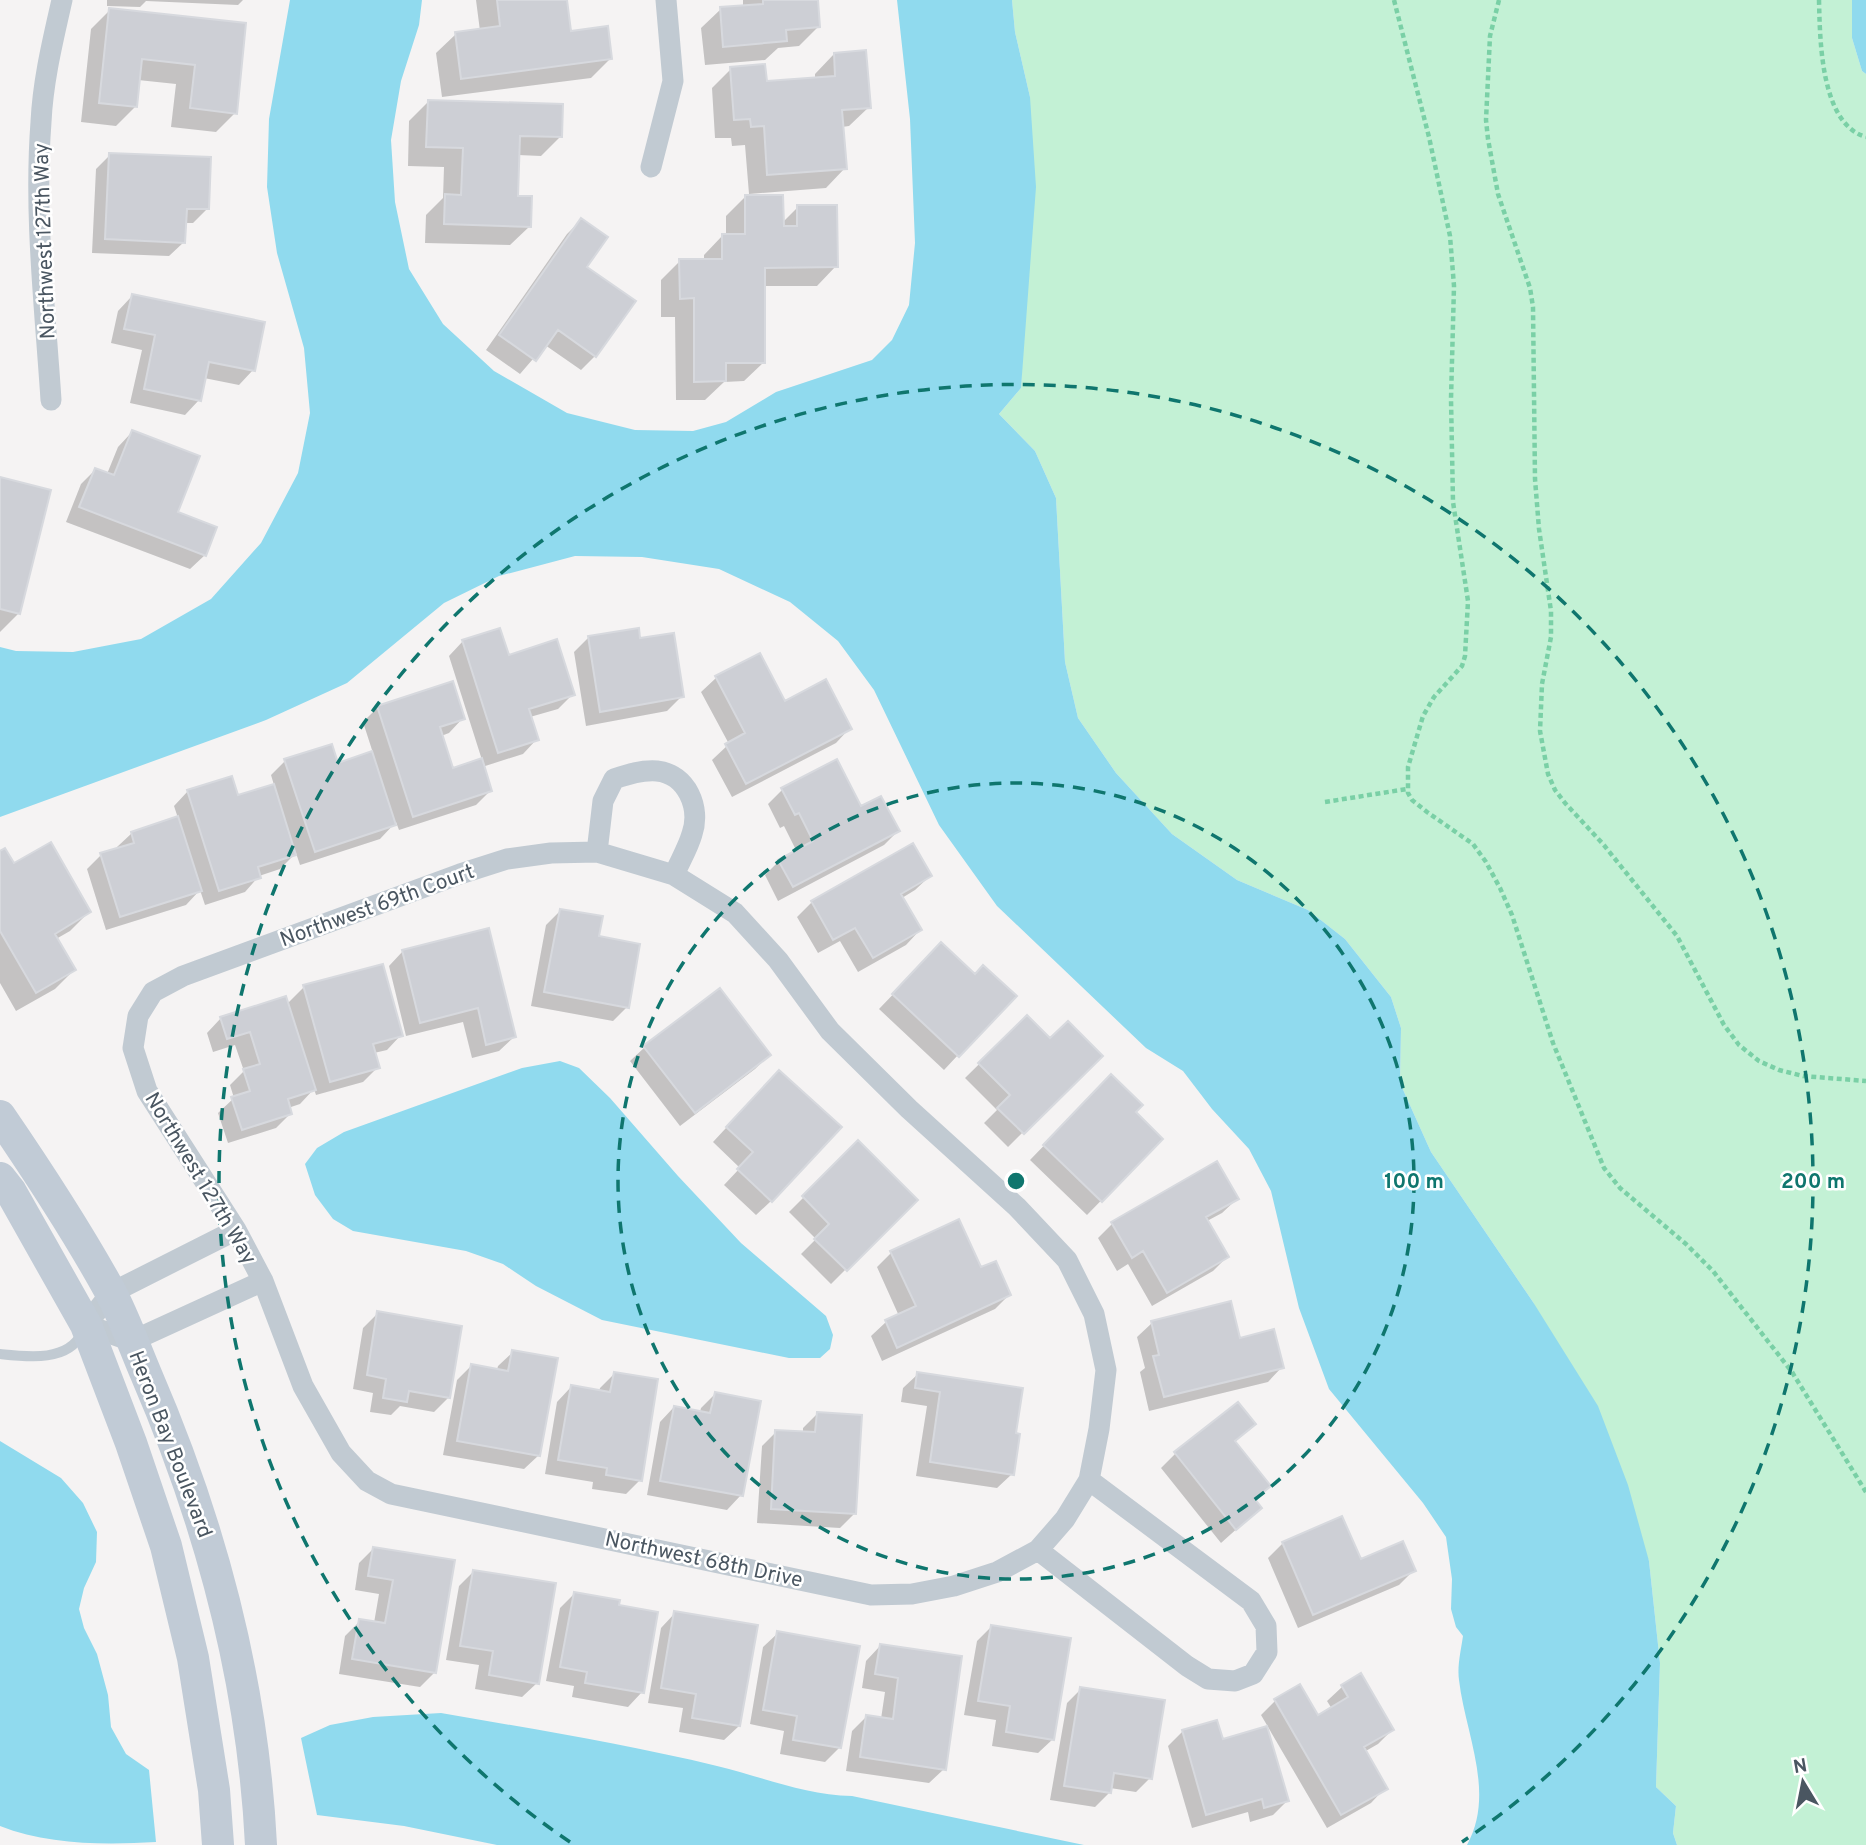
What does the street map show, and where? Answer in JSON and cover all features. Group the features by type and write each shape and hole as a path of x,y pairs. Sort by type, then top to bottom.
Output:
{"street":[{"name":"Northwest 127th Way","path":"51,400 38,180 48,62 62,0"},
{"path":"651,167 673,81 666,0"},
{"path":"597,852 603,801 614,779 637,772 660,771 685,785 695,806 693,832 674,875 735,913 778,960 830,1031 909,1109 1017,1207 1067,1260 1094,1314 1106,1370 1089,1480 1251,1601 1266,1626 1266,1652 1253,1674 1235,1681 1208,1679 1187,1666 1038,1550"},
{"name":"Northwest 69th Court","path":"138,1016 153,992 183,976 507,859 551,853 597,852 674,875"},
{"name":"Northwest 127th Way","path":"138,1016 133,1048 147,1091 236,1230 263,1281 303,1386 341,1453 367,1481"},
{"name":"Heron Bay Boulevard","path":"0,1116 37,1170 111,1293 173,1435 209,1541 235,1653 258,1784 261,1845"},
{"name":"Heron Bay Boulevard","path":"0,1178 11,1192 86,1325 131,1443 166,1546 193,1658 214,1790 218,1845"},
{"path":"236,1230 111,1293 86,1325 132,1341 263,1281"},
{"name":"Northwest 68th Drive","path":"367,1481 391,1493 871,1595 912,1594 954,1586 997,1572 1038,1550 1065,1519 1089,1480"}],"lane":[{"path":"0,1354 56,1355 77,1344 86,1325"}],"path":[{"path":"1394,0 1429,137 1450,236 1454,286 1451,399 1453,502 1468,601 1462,666 1434,697 1423,716 1408,767 1407,789 1412,800 1419,806 1473,844 1500,888 1512,915 1553,1043 1604,1168 1620,1188 1686,1244 1713,1271 1815,1405 1866,1492"},
{"path":"1499,0 1490,36 1486,121 1498,194 1530,288 1533,307 1535,479 1551,611 1551,637 1540,710 1540,731 1548,774 1564,803 1603,844 1677,936 1724,1025 1739,1045 1759,1061 1779,1070 1802,1076 1866,1081"},
{"path":"1819,0 1823,58 1832,101 1840,118 1849,128 1866,137"},
{"path":"1325,802 1407,789"}],"green space":[{"path":"1012,0 1852,0 1852,38 1862,71 1866,74 1866,1845 1677,1845 1673,1833 1676,1806 1656,1787 1660,1663 1649,1561 1533,1302 1431,1152 1400,1083 1401,1028 1391,997 1345,939 1308,910 1237,880 1172,834 1116,773 1078,718 1065,662 1056,498 1035,451 999,414 1021,388 1030,97 1015,32"}],"water":[{"path":"290,0 422,0 419,25 401,81 391,140 395,202 409,269 443,324 494,371 567,413 635,430 693,431 726,422 776,392 872,360 892,340 909,305 915,243 910,119 897,0 1012,0 1015,32 1030,97 1036,187 1021,388 999,414 1035,451 1056,498 1065,662 1078,718 1116,773 1172,834 1237,880 1308,910 1345,939 1391,997 1401,1028 1400,1083 1431,1152 1533,1302 1598,1406 1628,1485 1649,1561 1660,1663 1656,1787 1676,1806 1673,1833 1677,1845 1467,1845 1479,1805 1479,1784 1459,1680 1463,1636 1456,1627 1451,1609 1452,1579 1446,1537 1423,1503 1329,1389 1299,1308 1271,1191 1249,1149 1212,1109 1183,1071 1146,1048 997,906 939,825 874,690 838,641 790,602 719,569 642,557 575,556 499,576 444,603 347,683 266,720 0,817 0,647 16,651 73,652 141,639 211,599 261,543 298,473 310,413 304,348 277,253 267,187 269,119"},
{"path":"1852,0 1866,0 1866,74 1862,71 1852,38"},
{"path":"560,1061 579,1068 610,1098 741,1243 826,1316 833,1335 830,1349 820,1358 789,1358 602,1320 536,1286 503,1264 466,1251 353,1231 333,1219 315,1195 305,1164 317,1148 344,1132 522,1068"},
{"path":"0,1441 61,1478 83,1503 97,1532 96,1562 84,1588 79,1609 84,1628 97,1654 108,1695 111,1727 126,1754 149,1770 156,1842 57,1840 0,1826"},
{"path":"441,1713 648,1751 801,1789 852,1796 1084,1845 497,1845 404,1826 317,1815 301,1738 330,1725 373,1717"}],"building":[{"path":"497,0 567,0 571,31 608,26 612,59 461,79 455,32 500,26"},
{"path":"763,0 818,0 820,27 786,30 787,41 723,47 720,7 763,4"},
{"path":"109,8 246,23 237,114 190,108 195,65 142,59 137,107 99,103"},
{"path":"866,50 871,108 842,110 847,169 767,175 764,126 751,127 750,119 734,120 730,67 765,64 767,81 835,76 834,53"},
{"path":"428,100 563,104 562,137 520,136 518,196 532,196 531,227 444,224 445,194 461,195 463,148 426,147"},
{"path":"109,153 211,157 209,209 187,209 185,243 105,239"},
{"path":"745,195 783,195 784,226 797,226 797,205 837,205 838,267 765,268 765,363 726,363 726,381 694,382 694,298 680,299 679,259 722,259 722,234 745,234"},
{"path":"581,218 608,237 587,267 636,301 596,357 558,330 536,361 499,335"},
{"path":"132,294 265,322 255,371 209,362 201,401 144,389 155,335 124,329"},
{"path":"132,430 200,456 178,512 217,527 206,556 79,507 95,468 114,475"},
{"path":"0,477 51,490 20,614 0,609"},
{"path":"500,628 509,655 557,639 575,695 529,709 539,740 498,753 462,640"},
{"path":"639,628 640,638 674,633 684,697 600,712 588,636"},
{"path":"760,653 785,701 826,679 852,729 746,784 725,744 745,733 715,676"},
{"path":"453,681 465,719 440,727 453,768 482,758 492,791 413,817 377,706"},
{"path":"332,744 338,763 372,751 396,825 315,852 284,759"},
{"path":"837,759 861,806 881,796 900,831 793,887 778,860 813,841 799,813 795,815 781,788"},
{"path":"232,776 238,795 274,784 296,855 258,867 261,878 219,891 187,790"},
{"path":"178,816 202,891 120,917 100,853 134,843 131,832"},
{"path":"51,842 91,912 55,934 76,970 36,993 0,931 0,851 5,848 14,863"},
{"path":"913,843 932,876 901,894 922,930 873,958 855,928 833,940 811,901"},
{"path":"560,909 603,916 599,936 640,944 629,1008 544,992"},
{"path":"489,928 516,1037 486,1045 478,1008 420,1023 402,950"},
{"path":"941,942 975,974 983,965 1017,996 959,1057 892,994"},
{"path":"383,964 403,1036 373,1044 380,1068 330,1082 303,985"},
{"path":"720,988 771,1055 695,1113 643,1046"},
{"path":"286,996 316,1090 288,1099 292,1114 242,1130 231,1097 250,1091 243,1069 260,1064 250,1032 227,1039 220,1017"},
{"path":"1027,1015 1050,1038 1068,1021 1103,1056 1024,1134 997,1108 1010,1095 978,1063"},
{"path":"779,1070 842,1127 772,1202 737,1169 753,1152 726,1127"},
{"path":"1111,1074 1143,1105 1136,1112 1163,1139 1102,1202 1043,1145"},
{"path":"858,1140 918,1200 847,1271 814,1239 829,1224 802,1196"},
{"path":"1217,1161 1239,1199 1206,1217 1229,1257 1167,1293 1143,1251 1132,1258 1111,1222"},
{"path":"959,1219 981,1267 996,1261 1011,1295 897,1348 885,1320 916,1306 890,1251"},
{"path":"1231,1301 1240,1338 1274,1329 1284,1368 1164,1397 1153,1356 1159,1355 1151,1321"},
{"path":"377,1311 462,1326 450,1398 409,1391 407,1402 383,1398 386,1379 367,1375"},
{"path":"512,1350 558,1358 540,1456 457,1441 471,1364 508,1371"},
{"path":"614,1372 658,1379 642,1481 606,1475 607,1468 558,1460 571,1385 610,1392"},
{"path":"917,1372 1023,1388 1016,1433 1020,1434 1014,1475 930,1462 940,1392 915,1388"},
{"path":"715,1392 761,1401 743,1496 660,1481 674,1406 710,1413"},
{"path":"1238,1402 1256,1424 1235,1441 1271,1486 1255,1499 1262,1508 1236,1530 1174,1452"},
{"path":"817,1412 862,1415 856,1514 771,1509 775,1430 815,1432"},
{"path":"1342,1516 1361,1559 1403,1541 1416,1571 1313,1615 1282,1542"},
{"path":"373,1547 455,1560 436,1673 352,1659 359,1619 385,1623 393,1580 368,1576"},
{"path":"473,1570 556,1583 539,1684 489,1675 493,1651 460,1646"},
{"path":"574,1592 620,1600 619,1605 658,1612 644,1693 585,1683 587,1672 560,1667"},
{"path":"674,1611 758,1625 740,1726 692,1718 696,1694 661,1688"},
{"path":"991,1625 1071,1638 1054,1740 1006,1732 1010,1706 978,1701"},
{"path":"777,1631 860,1646 841,1748 793,1740 797,1716 763,1710"},
{"path":"880,1644 962,1656 946,1770 860,1757 866,1715 893,1719 898,1678 875,1674"},
{"path":"1361,1673 1394,1730 1364,1747 1388,1789 1341,1815 1274,1699 1300,1684 1318,1715 1348,1697 1341,1685"},
{"path":"1080,1687 1165,1700 1152,1779 1114,1773 1111,1793 1064,1786"},
{"path":"1217,1720 1223,1739 1267,1726 1289,1801 1264,1808 1262,1799 1206,1815 1182,1730"}]}
